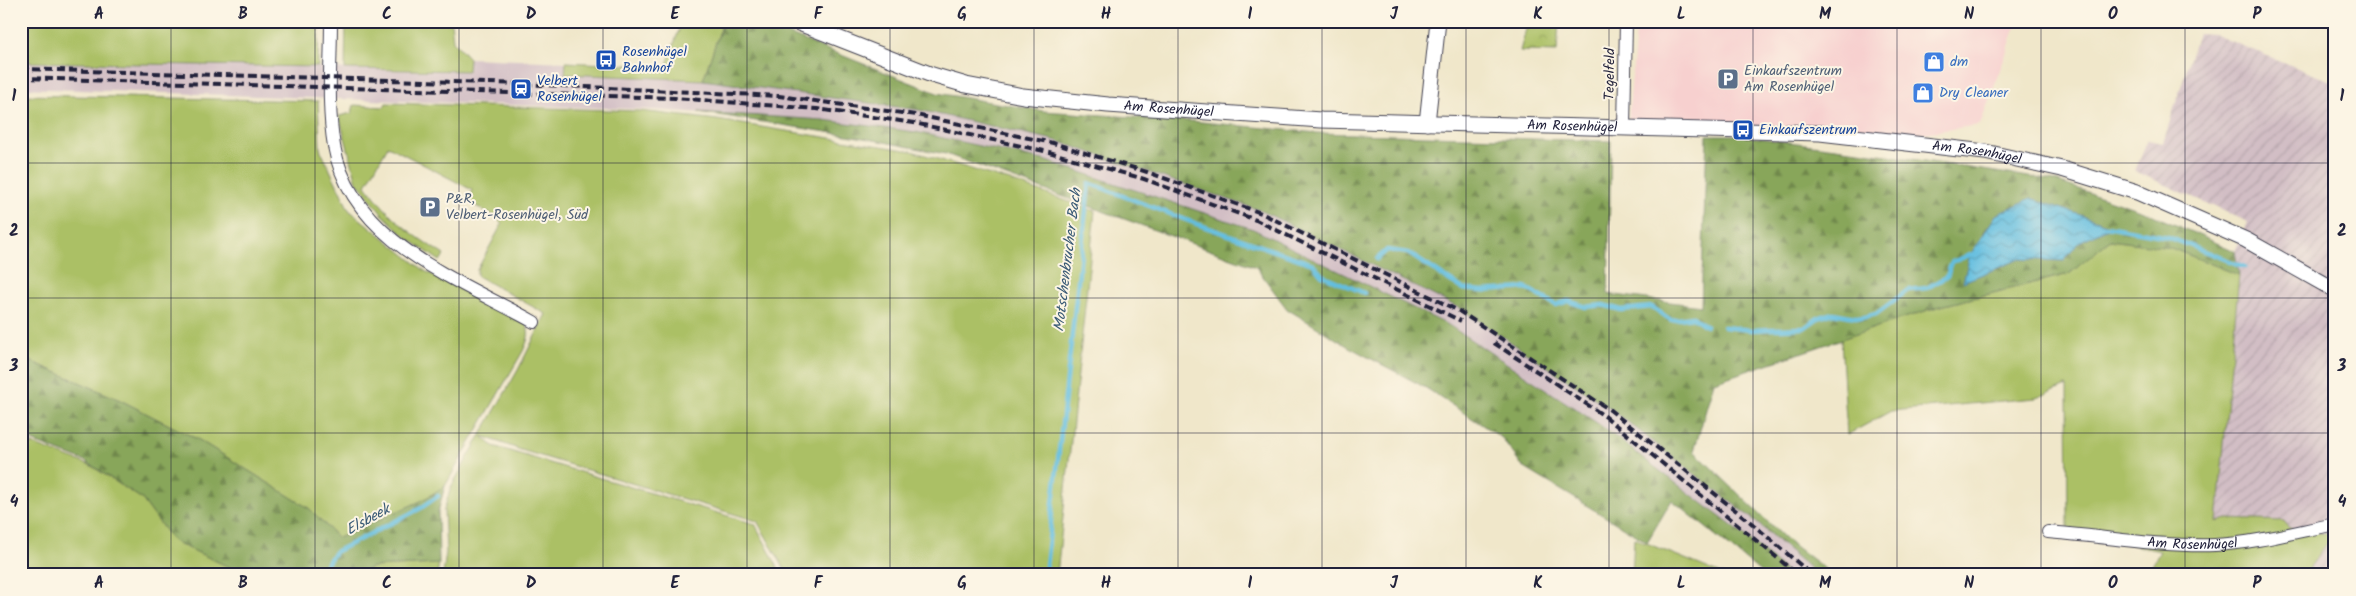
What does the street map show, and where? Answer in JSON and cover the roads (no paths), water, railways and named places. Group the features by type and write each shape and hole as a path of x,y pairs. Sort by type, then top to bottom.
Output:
{"street":[{"path":"331,21 330,116 335,149 346,181 362,211 386,235 413,255 534,322"},
{"name":"Am Rosenhügel","path":"794,21 932,75 966,85 1023,96 1108,105 1321,120 1744,130 1843,136 1986,152 2062,169 2137,192 2194,215 2246,240 2335,290"},
{"path":"1428,123 1438,21"},
{"name":"Tegelfeld","path":"1624,128 1626,21"},
{"name":"Am Rosenhügel","path":"2048,532 2154,542 2212,545 2262,540 2335,524"}],"water":[{"path":"2031,198 2112,226 2079,242 2064,261 2020,259 1963,282 1970,255 1996,215"}],"waterway":[{"name":"Motschenbrucher Bach","path":"1045,575 1089,183 1194,223 1313,264 1322,275 1364,293"},
{"name":"Motschenbrucher Bach","path":"2106,226 2168,237 2245,267"},
{"name":"Motschenbrucher Bach","path":"1377,259 1387,250 1408,253 1463,289 1482,291 1526,288 1556,305 1568,301 1586,307 1603,305 1621,310 1652,307 1671,320 1693,317 1706,326"},
{"name":"Motschenbrucher Bach","path":"1724,327 1750,330 1804,328 1818,318 1833,313 1861,318 1876,314 1908,290 1927,288 1947,276 1952,262 1975,253"},
{"name":"Elsbeek","path":"319,575 335,552 421,508 438,496"}],"railway":[{"path":"21,69 522,84 779,96 916,115 1053,143 1147,172 1261,213 1459,311 1610,410 1749,521 1812,575"},
{"path":"21,78 675,98 817,109 914,123 1049,152 1144,179 1256,220 1461,321"},
{"path":"1494,343 1606,417 1798,575"}],"place":[{"name":"Rosenhügel Bahnhof","path":"606,60"},
{"name":"dm","path":"1934,62"},
{"name":"Einkaufszentrum Am Rosenhügel","path":"1728,79"},
{"name":"Velbert Rosenhügel","path":"521,89"},
{"name":"Dry Cleaner","path":"1923,93"},
{"name":"Einkaufszentrum","path":"1743,130"},
{"name":"P&R, Velbert-Rosenhügel, Süd","path":"430,207"}]}
